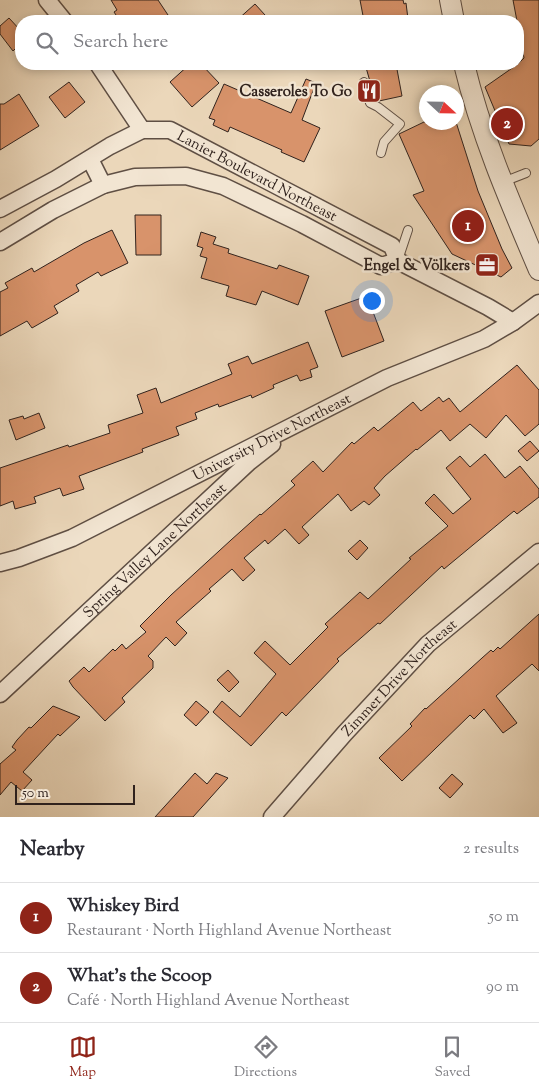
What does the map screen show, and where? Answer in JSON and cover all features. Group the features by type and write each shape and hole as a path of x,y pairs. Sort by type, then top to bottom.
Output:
{"street":[{"path":"47,0 59,15"},
{"path":"450,0 453,15"},
{"path":"102,70 142,130"},
{"path":"466,70 485,138 539,270"},
{"name":"Lanier Boulevard Northeast","path":"0,209 110,146 142,130 170,130 392,246 398,261 488,307 513,322"},
{"path":"209,182 220,156"},
{"path":"90,159 103,184"},
{"name":"Lanier Boulevard Northeast","path":"0,242 52,210 103,184 135,177 186,176 223,186 302,224 381,266 398,261"},
{"name":"University Drive Northeast","path":"0,563 19,558 72,538 387,378 484,339 513,322 539,303"},
{"name":"Spring Valley Lane Northeast","path":"0,694 249,462 315,414"},
{"name":"Zimmer Drive Northeast","path":"272,817 345,733 428,644 539,552"}],"lane":[{"path":"364,82 370,103 400,124 384,142 380,153"},
{"path":"502,182 526,173"},
{"path":"398,261 408,230"}],"building":[{"path":"111,0 158,0 168,15 116,15 114,12 117,10"},
{"path":"360,0 403,0 404,4 406,3 408,15 363,15"},
{"path":"513,0 539,0 539,139 531,146 509,144 485,87 509,70 524,70 524,15 516,15"},
{"path":"255,4 265,15 243,15"},
{"path":"9,18 15,24 15,49 13,51 0,34 0,26"},
{"path":"183,70 207,70 219,83 192,107 170,82"},
{"path":"367,70 397,70 402,96 379,101 375,99"},
{"path":"306,79 316,83 302,120 320,128 304,162 230,127 228,132 213,125 215,120 209,118 224,84 291,113"},
{"path":"69,82 85,102 65,118 49,97"},
{"path":"19,94 39,126 0,150 0,104 4,104"},
{"path":"419,124 419,130 459,130 478,191 512,268 501,277 452,254 413,195 424,191 399,134"},
{"path":"135,215 161,215 161,255 136,255"},
{"path":"112,230 128,263 101,276 98,272 76,285 79,291 54,306 58,313 32,328 27,321 0,336 0,292 8,288 5,283 32,268 34,272 84,243"},
{"path":"201,232 216,237 213,244 229,249 228,253 277,269 279,265 309,276 298,305 262,291 256,305 226,296 229,286 201,278 207,258 200,256 203,248 197,246"},
{"path":"367,296 384,341 342,357 325,311"},
{"path":"308,342 318,367 310,370 312,377 300,381 297,375 273,385 274,388 252,398 251,395 219,407 218,404 195,413 197,419 176,427 179,435 142,449 143,452 79,476 84,489 63,496 60,488 34,497 36,503 15,509 13,501 0,506 0,468 110,433 108,425 143,413 137,395 156,388 161,403 232,374 228,364 248,356 252,364"},
{"path":"517,365 539,390 539,424 525,436 506,415 486,438 470,424 450,441 441,430 385,476 374,488 380,495 369,505 364,501 351,511 338,494 302,527 309,535 299,544 285,529 268,544 265,540 244,558 255,570 243,581 232,569 209,589 211,591 176,622 187,633 175,646 166,637 148,656 153,661 153,668 122,698 125,702 105,721 73,687 69,681 84,667 89,672 113,649 115,651 122,644 126,649 146,632 140,626 231,540 295,485 291,481 313,461 323,472 352,442 354,444 374,427 378,431 413,402 421,411 439,397 443,402 449,398 460,412"},
{"path":"39,413 45,428 16,440 9,420 23,416 24,419"},
{"path":"530,441 539,451 527,461 518,451"},
{"path":"485,454 505,478 520,466 539,489 539,497 517,514 514,511 444,569 442,566 380,624 378,623 337,659 339,661 286,716 282,712 251,746 213,712 222,701 240,717 276,674 254,653 265,641 290,665 328,627 325,624 360,592 368,599 411,559 409,558 448,526 425,503 434,494 453,514 471,499 446,468 460,456 470,467"},
{"path":"360,540 368,548 357,560 348,551"},
{"path":"539,614 539,671 532,664 496,696 517,723 503,733 484,709 474,719 470,715 402,781 379,758 412,726 410,724 425,708 491,650 493,652 498,647 500,649"},
{"path":"228,670 239,682 229,692 217,680"},
{"path":"196,701 209,712 196,726 184,715"},
{"path":"53,706 80,717 60,736 58,734 23,772 32,780 22,791 11,782 0,795 0,764 16,750 12,747 17,740"},
{"path":"195,773 207,784 216,773 228,778 193,817 155,817"},
{"path":"452,774 463,784 450,798 439,788"}],"place":[{"name":"Casseroles To Go","path":"369,91"},
{"name":"What's the Scoop","path":"507,124"},
{"name":"Whiskey Bird","path":"468,226"},
{"name":"Engel & Völkers","path":"487,265"}]}
